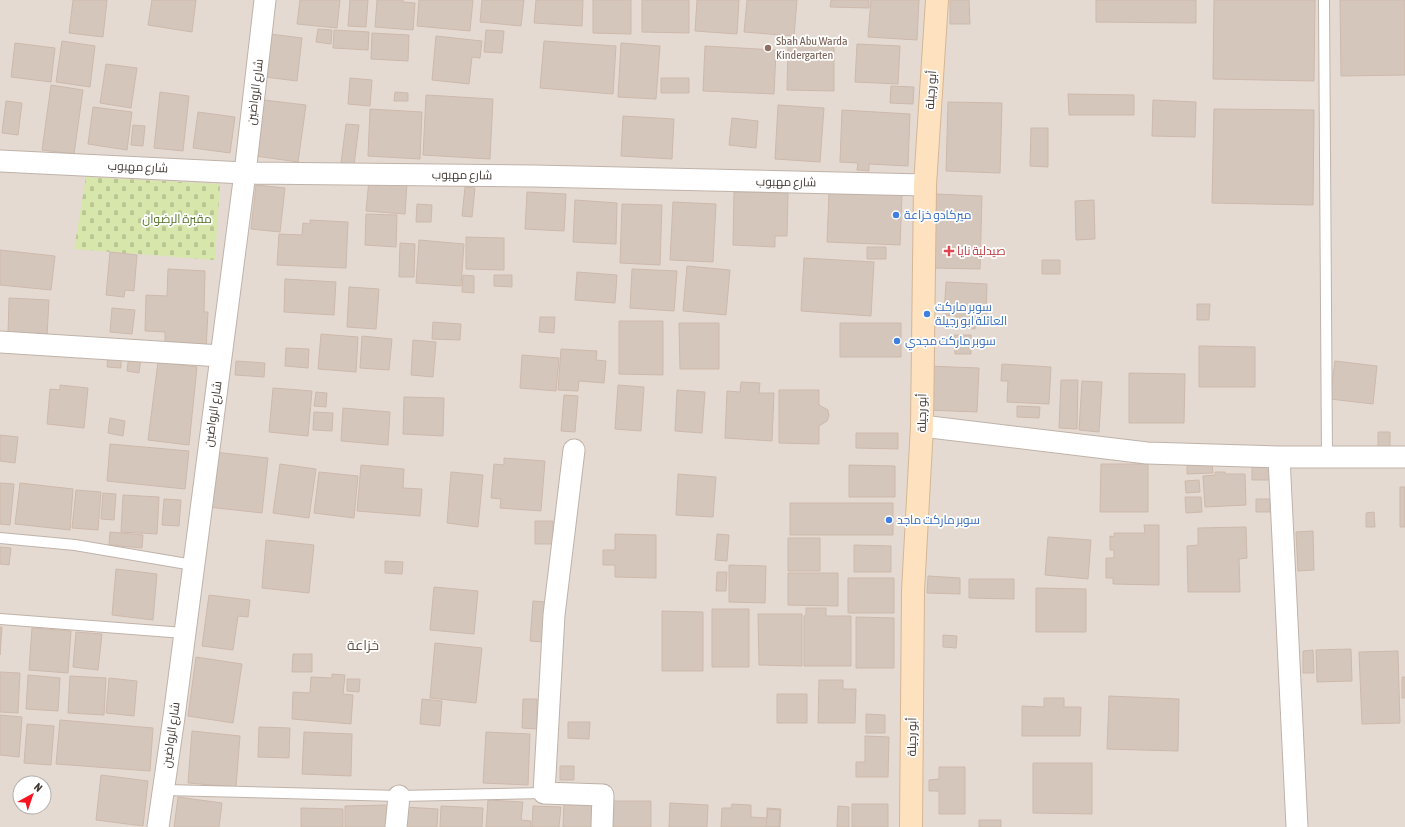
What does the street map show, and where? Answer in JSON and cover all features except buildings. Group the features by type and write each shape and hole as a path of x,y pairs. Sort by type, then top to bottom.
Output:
{"street":[{"name":"شارع الرواضين","path":"158,827 245,173 265,0"},
{"name":"أبو رجيلة","path":"911,827 913,591 922,426 925,185 937,0"},
{"name":"شارع مهبوب","path":"0,161 245,173 534,176 925,185"},
{"path":"0,342 221,356"},
{"path":"922,426 1147,453 1279,457 1405,457"},
{"path":"574,450 554,615 544,793 603,795 602,827"},
{"path":"1279,457 1297,827"},
{"path":"396,827 399,796"}],"lane":[{"path":"1324,0 1327,457"},
{"path":"0,538 74,545 193,565"},
{"path":"0,620 184,633"},
{"path":"164,790 399,796 544,793"}],"shaded area":[{"path":"0,0 1405,0 1405,827 0,827"}],"green space":[{"name":"مقبرة الرضوان","path":"86,177 220,184 215,260 74,249"}],"place":[{"name":"Sbah Abu Warda Kindergarten","path":"768,48"},
{"name":"ميركادو خزاعة","path":"896,215"},
{"name":"صيدلية نايا","path":"949,251"},
{"name":"سوبر ماركت العائلة ابو رجيلة","path":"927,314"},
{"name":"سوبر ماركت مجدي","path":"897,341"},
{"name":"سوبر ماركت ماجد","path":"889,520"}],"district":[{"name":"خزاعة","path":"363,645"}]}
